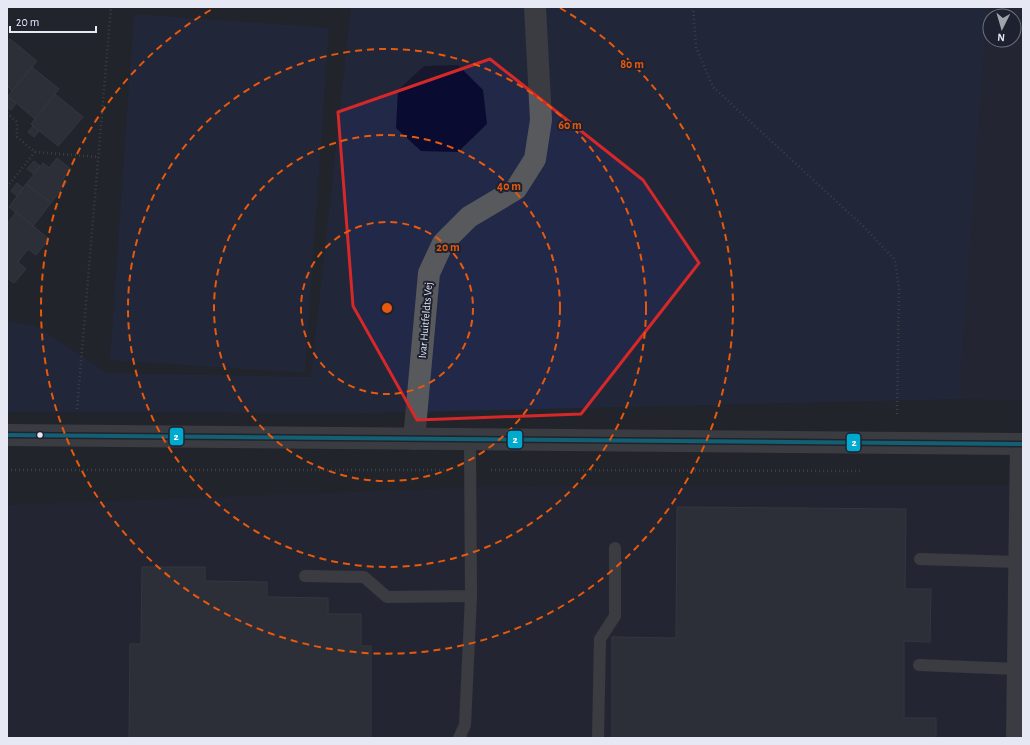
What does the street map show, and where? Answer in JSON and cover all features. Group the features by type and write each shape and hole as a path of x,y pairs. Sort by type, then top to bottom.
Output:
{"street":[{"name":"Ivar Huitfeldts Vej","path":"414,439 429,273 443,243 469,217 516,189 535,159 541,120 535,7"},
{"path":"7,435 1022,444 1019,562 1020,682 1017,738"}],"lane":[{"path":"459,738 465,725 471,596 470,440"},
{"path":"598,738 600,639 615,616 615,548"},
{"path":"920,559 1019,562"},
{"path":"305,576 364,577 387,597 471,596"},
{"path":"919,665 1020,682"}],"path":[{"path":"74,436 111,7"},
{"path":"693,7 696,47 713,87 863,226 895,260 899,289 896,443"},
{"path":"7,113 17,122 17,137 35,152 98,157"},
{"path":"7,186 35,152"},
{"path":"7,470 869,471"}],"highlighted area":[{"path":"490,59 643,180 699,263 581,414 417,420 353,306 338,112"}],"shaded area":[{"path":"351,7 987,7 982,8 982,48 984,48 959,399 372,413 7,412 7,321 36,326 107,373 311,377"},
{"path":"987,7 1023,7 1023,400 959,399 984,48 1022,48 1022,8"},
{"path":"134,14 329,28 305,373 110,360"},
{"path":"458,65 483,90 487,124 458,152 421,151 396,128 398,90 424,66"},
{"path":"1023,485 1023,738 7,738 7,505 513,486"}],"building":[{"path":"10,39 37,61 12,91 7,86 7,42"},
{"path":"32,67 59,89 35,119 8,96"},
{"path":"55,94 83,117 58,146 31,124"},
{"path":"9,98 16,103 11,110 7,107 7,101"},
{"path":"33,126 39,131 34,137 28,132"},
{"path":"57,158 71,169 63,179 67,182 51,203 26,184 43,163 49,168"},
{"path":"34,161 40,166 34,174 27,169"},
{"path":"17,183 23,188 17,196 11,191"},
{"path":"26,184 51,203 33,226 9,207"},
{"path":"16,212 49,239 36,255 28,249 18,262 26,269 14,283 7,278 7,224"},
{"path":"677,507 906,509 905,589 931,589 930,642 904,641 904,718 936,718 936,738 612,738 612,637 676,638"},
{"path":"142,567 205,567 205,581 267,582 267,597 328,598 328,614 361,614 361,646 371,646 371,738 129,738 130,644 141,644"}],"transit line":[{"name":"2","path":"7,435 1023,444"}]}
